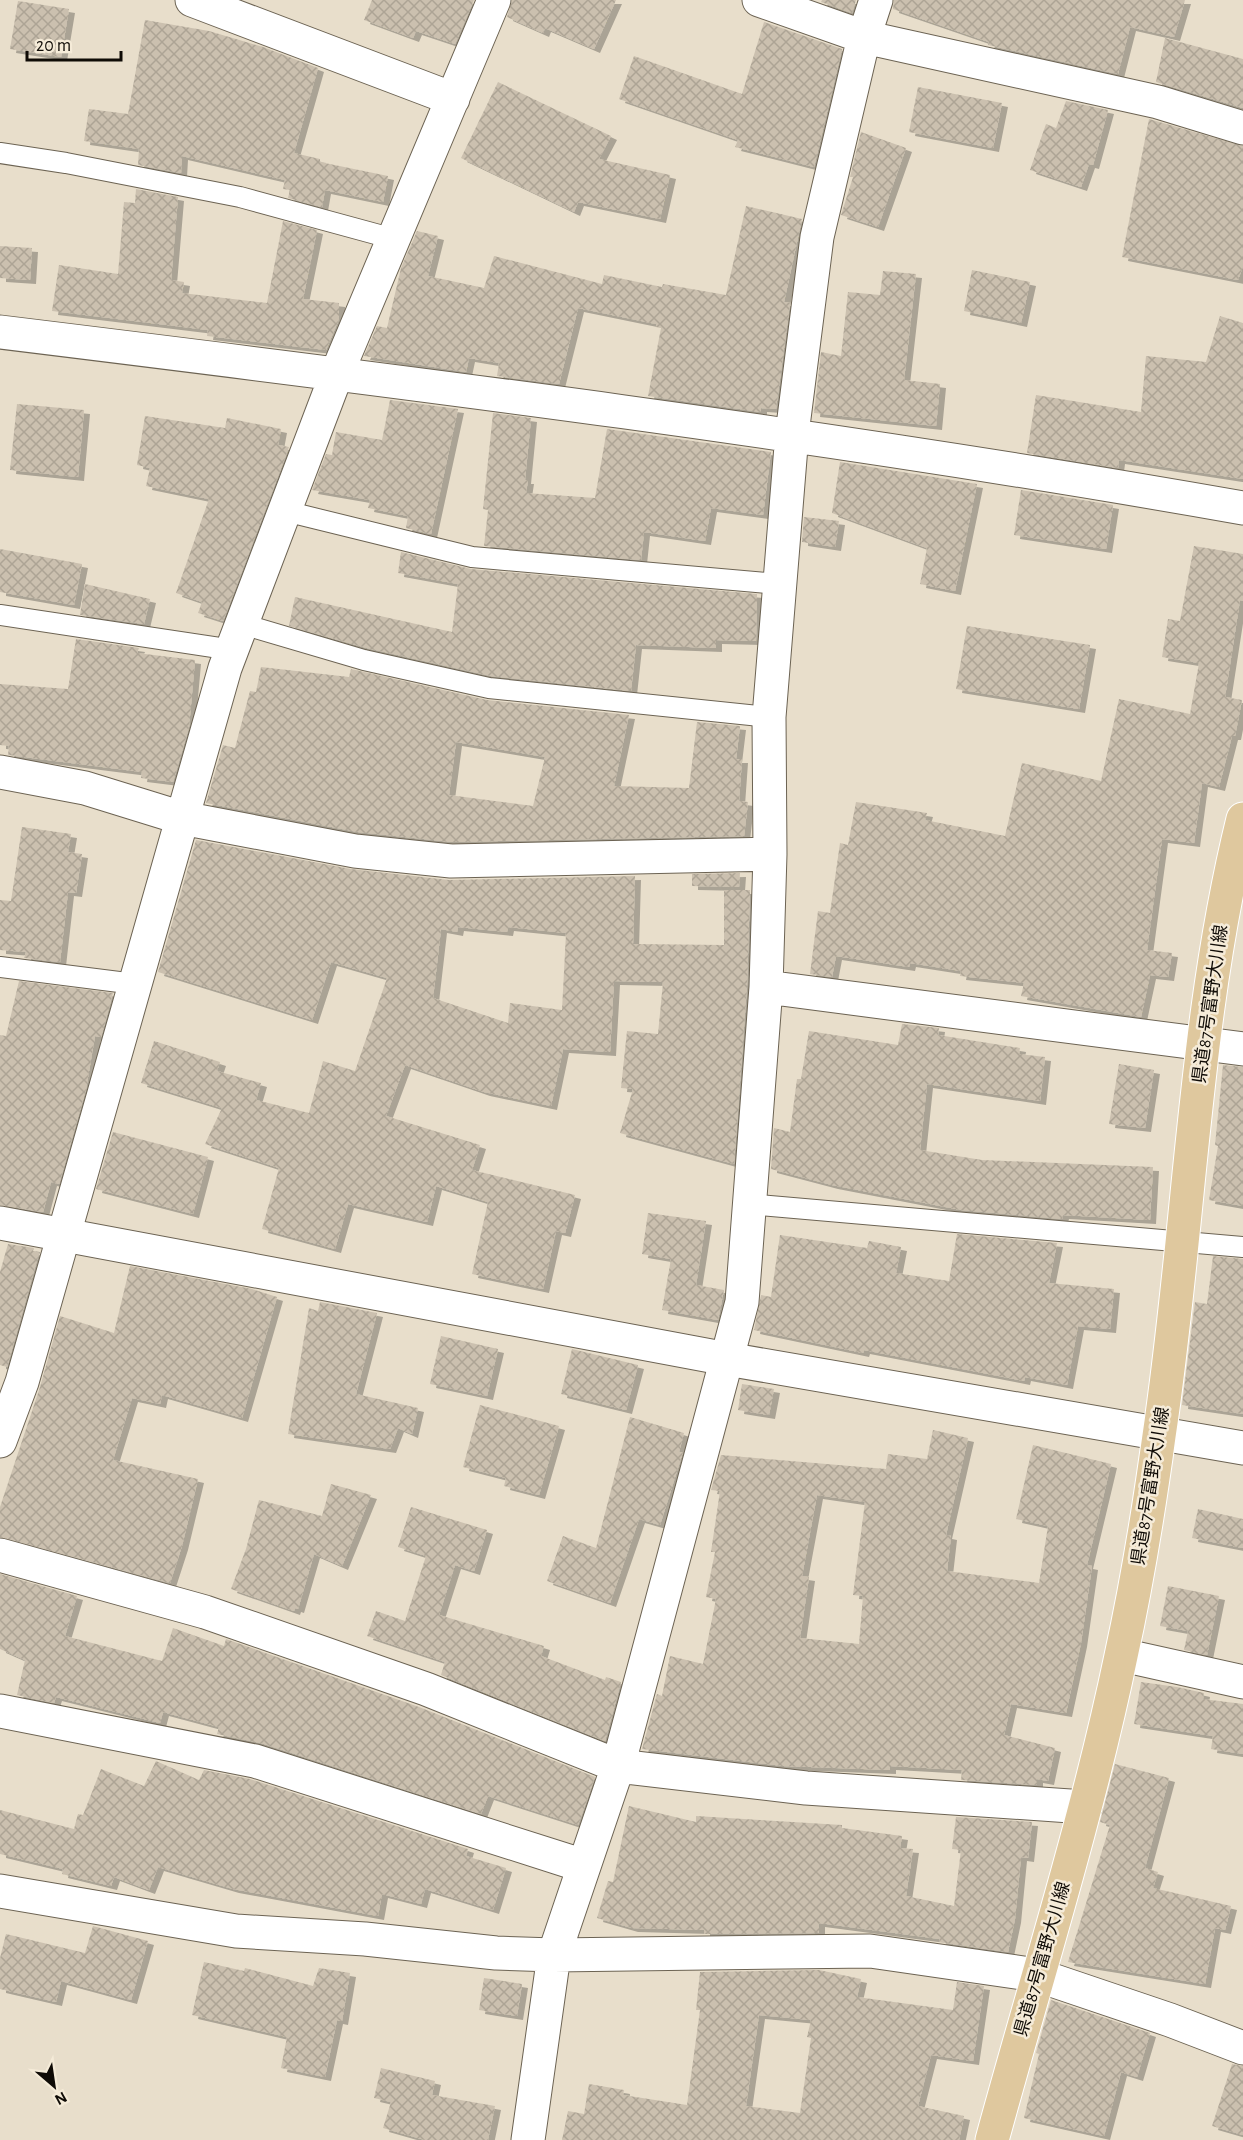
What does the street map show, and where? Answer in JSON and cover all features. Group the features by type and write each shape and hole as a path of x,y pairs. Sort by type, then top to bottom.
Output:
{"main road":[{"name":"県道87号富野大川線","path":"992,2140 1085,1807 1122,1655 1160,1434 1203,1042 1238,863 1243,819"}],"street":[{"path":"192,0 453,99"},
{"path":"0,1441 22,1382 182,818 237,637 337,373 494,0"},
{"path":"759,0 864,38 1158,102 1243,128"},
{"path":"528,2140 554,1955 618,1766 742,1302 766,987 770,854 769,717 778,584 792,434 818,237 864,38 876,0"},
{"path":"0,332 337,373 792,434 1243,508"},
{"path":"0,772 85,788 182,818 355,851 451,861 770,854"},
{"path":"766,987 1243,1049"},
{"path":"0,1223 727,1359 1243,1448"},
{"path":"0,1555 228,1620 426,1689 618,1766 806,1788 1085,1807"},
{"path":"1122,1655 1243,1682"},
{"path":"0,1711 255,1761 584,1866"},
{"path":"0,1891 236,1931 554,1955 870,1951 1037,1975 1170,2020 1243,2048"}],"lane":[{"path":"0,153 66,163 240,197 394,239"},
{"path":"285,511 472,557 778,584"},
{"path":"0,615 237,637 364,660 489,688 769,717"},
{"path":"0,968 135,984"},
{"path":"748,1204 1243,1247"}],"building":[{"path":"372,0 474,0 455,44 416,31 413,38 364,20"},
{"path":"512,0 616,0 594,49 545,28 543,33 507,17"},
{"path":"822,0 856,0 852,13 821,2"},
{"path":"894,0 1185,0 1174,37 1130,27 1118,74 988,45 989,42 893,9"},
{"path":"18,1 69,9 61,57 10,49"},
{"path":"145,20 209,31 263,47 318,68 294,153 320,159 320,162 388,176 383,202 325,190 322,207 288,198 290,190 283,189 285,180 182,156 181,173 138,165 139,149 84,141 89,109 128,114"},
{"path":"764,22 842,49 814,167 735,147 738,140 619,99 634,56 742,94"},
{"path":"1165,38 1243,59 1243,108 1156,82"},
{"path":"498,82 611,136 599,159 670,175 660,219 578,202 574,212 461,158"},
{"path":"918,87 1002,103 993,148 909,132"},
{"path":"1066,101 1108,110 1093,165 1089,164 1081,187 1030,170 1046,124 1056,128"},
{"path":"1149,119 1243,146 1243,266 1238,280 1122,257"},
{"path":"861,132 906,148 878,227 841,215 853,177 850,177"},
{"path":"136,189 178,197 171,280 184,282 182,293 267,303 283,221 317,230 303,299 339,303 339,319 326,350 207,336 208,330 52,311 59,265 118,274 124,202 135,203"},
{"path":"746,206 802,219 784,302 790,303 776,409 761,408 761,412 648,396 661,328 656,327 656,324 578,308 559,384 497,376 499,363 469,358 466,372 364,356 377,326 387,328 401,268 417,231 438,236 428,276 484,288 494,256 602,284 604,275 662,287 663,284 726,295"},
{"path":"0,246 32,248 30,280 0,278"},
{"path":"972,270 1030,282 1021,323 964,311"},
{"path":"883,271 916,274 904,380 940,384 936,426 814,413 821,352 841,356 848,292 880,295"},
{"path":"1220,316 1243,323 1243,479 1119,460 1118,468 1027,453 1036,395 1141,412 1146,356 1206,362"},
{"path":"390,400 458,409 431,534 406,528 408,516 368,508 370,500 312,490 326,454 332,455 336,432 382,440"},
{"path":"17,404 84,410 78,477 10,470"},
{"path":"493,413 531,418 525,480 528,480 526,493 595,498 607,429 771,452 763,515 711,508 705,541 644,532 641,560 484,546 488,510 483,509"},
{"path":"145,416 225,428 227,418 281,429 278,445 289,447 223,621 198,613 202,602 176,593 209,499 146,486 150,468 137,465"},
{"path":"840,462 977,484 955,591 920,584 927,548 832,513"},
{"path":"1021,490 1113,505 1106,549 1014,535"},
{"path":"804,517 839,521 835,547 802,542"},
{"path":"1194,546 1243,554 1243,601 1240,600 1225,697 1242,700 1235,736 1232,736 1219,787 1202,783 1194,843 1162,839 1147,950 1172,953 1168,977 1150,975 1141,1017 1021,996 1024,983 960,976 961,971 910,963 909,967 836,956 832,977 810,974 818,911 830,913 840,843 848,845 856,802 927,813 925,820 1005,836 1022,763 1101,781 1119,699 1190,714 1199,663 1162,657 1168,619 1180,621"},
{"path":"0,549 82,564 74,605 0,592"},
{"path":"401,552 471,569 757,594 756,641 716,640 716,648 636,645 631,691 491,676 367,648 289,626 295,597 452,632 458,584 398,573"},
{"path":"85,584 150,599 144,624 80,615"},
{"path":"967,626 1090,645 1079,709 956,689"},
{"path":"76,639 139,648 137,653 195,660 189,727 173,782 141,778 142,772 8,755 9,746 0,745 0,684 68,689"},
{"path":"261,667 349,677 351,669 487,700 629,715 614,786 689,788 697,722 740,726 736,759 742,759 739,801 748,802 744,836 452,842 358,832 206,803 223,745 235,748 250,691 256,692","holes":["456,742 545,757 533,806 449,795"]},
{"path":"22,827 71,834 68,852 82,854 76,893 68,892 60,962 24,958 26,952 0,950 0,900 11,901"},
{"path":"196,840 351,869 449,880 635,876 633,944 724,945 724,890 750,890 747,986 734,1164 620,1133 633,1089 621,1088 627,1031 658,1034 663,982 614,981 610,1052 563,1049 551,1106 484,1092 405,1065 386,1116 480,1145 472,1170 575,1195 565,1233 556,1231 543,1289 472,1274 488,1202 436,1186 427,1222 348,1204 335,1249 262,1229 279,1168 205,1144 222,1108 141,1083 154,1041 220,1062 217,1071 261,1083 256,1100 309,1113 323,1061 355,1071 387,978 331,962 312,1020 158,972","holes":["458,927 507,932 508,927 566,933 562,1010 510,1003 508,1023 433,998 441,929 457,932"]},
{"path":"740,873 739,887 692,886 692,874"},
{"path":"19,981 113,993 101,1037 95,1036 86,1089 59,1184 51,1182 43,1212 0,1205 0,1035 6,1036"},
{"path":"902,1024 939,1028 938,1035 1020,1048 1019,1054 1045,1057 1040,1101 927,1084 920,1150 982,1160 1153,1167 1150,1220 1063,1215 1062,1219 961,1210 832,1185 771,1169 774,1128 790,1132 797,1079 801,1079 809,1031 898,1045"},
{"path":"1119,1064 1154,1070 1145,1128 1109,1124"},
{"path":"1223,1065 1243,1067 1243,1206 1209,1200 1218,1146 1215,1145"},
{"path":"113,1132 208,1157 193,1214 96,1189"},
{"path":"648,1213 706,1221 696,1285 724,1290 718,1320 662,1310 671,1259 642,1254"},
{"path":"957,1234 1057,1243 1049,1283 1114,1289 1110,1329 1078,1326 1067,1385 1025,1377 1024,1381 864,1350 863,1353 754,1330 761,1295 771,1297 780,1235 867,1248 869,1241 901,1247 896,1273 949,1281"},
{"path":"8,1244 34,1248 33,1251 39,1253 7,1367 0,1365 0,1272"},
{"path":"1213,1256 1243,1259 1243,1414 1182,1405 1195,1302 1207,1304"},
{"path":"130,1266 252,1289 277,1297 242,1418 162,1395 160,1404 132,1398 113,1460 198,1479 182,1546 170,1583 0,1537 0,1507 40,1387 60,1316 114,1333"},
{"path":"320,1302 377,1313 356,1394 418,1408 412,1434 398,1428 390,1449 288,1434 309,1308 318,1311"},
{"path":"441,1336 498,1349 487,1396 430,1384"},
{"path":"572,1349 638,1365 626,1410 561,1394"},
{"path":"742,1384 774,1389 769,1415 738,1410"},
{"path":"480,1405 559,1426 539,1495 504,1486 506,1478 463,1467"},
{"path":"630,1417 684,1433 679,1452 683,1452 660,1525 639,1519 610,1603 547,1581 563,1536 596,1548"},
{"path":"933,1430 968,1438 946,1535 951,1536 947,1571 1039,1583 1048,1526 1016,1519 1033,1445 1111,1464 1087,1565 1092,1566 1081,1643 1066,1713 1011,1704 1004,1735 1055,1748 1048,1781 1037,1779 1037,1785 961,1780 962,1770 890,1766 890,1770 783,1766 642,1749 657,1694 662,1696 670,1656 703,1664 716,1599 706,1597 715,1552 711,1552 720,1491 711,1490 721,1455 886,1469 888,1454 927,1459","holes":["817,1495 865,1502 853,1595 863,1596 859,1644 800,1638 809,1577 802,1576"]},
{"path":"331,1484 371,1495 342,1566 314,1554 298,1609 295,1608 294,1611 231,1589 246,1549 259,1500 322,1516"},
{"path":"411,1507 487,1530 474,1571 455,1565 439,1615 544,1646 541,1656 605,1680 606,1677 621,1682 605,1741 441,1675 445,1662 367,1636 376,1611 405,1621 426,1556 398,1547"},
{"path":"1198,1509 1243,1519 1243,1548 1192,1538"},
{"path":"0,1574 77,1596 65,1636 162,1661 173,1628 224,1646 226,1639 419,1707 595,1777 578,1825 488,1796 481,1814 261,1743 217,1734 219,1727 163,1712 160,1723 56,1697 54,1703 17,1695 25,1660 0,1649"},
{"path":"1168,1586 1219,1596 1207,1655 1184,1650 1188,1631 1160,1626"},
{"path":"1141,1682 1204,1693 1203,1699 1243,1704 1243,1754 1211,1749 1213,1736 1134,1724"},
{"path":"156,1761 199,1780 204,1770 250,1779 468,1849 466,1856 506,1868 493,1910 425,1889 421,1904 382,1894 378,1916 233,1889 158,1867 149,1890 114,1877 111,1886 62,1874 63,1869 0,1854 0,1810 74,1829 78,1814 83,1815 101,1769 144,1786"},
{"path":"1115,1764 1169,1778 1145,1868 1158,1872 1153,1888 1231,1906 1225,1930 1215,1928 1205,1984 1068,1962 1110,1825 1100,1822"},
{"path":"629,1806 696,1822 696,1816 842,1825 842,1828 902,1836 900,1848 913,1849 906,1896 954,1906 961,1850 952,1849 956,1817 1032,1822 1028,1858 1021,1857 1015,1919 1008,1952 939,1942 940,1939 819,1923 819,1933 704,1934 704,1930 632,1928 597,1918 608,1881 613,1882"},
{"path":"93,1926 148,1941 131,2000 61,1981 56,2002 0,1989 0,1958 6,1934 85,1953"},
{"path":"204,1962 244,1971 245,1968 313,1986 319,1968 350,1973 342,2021 337,2020 325,2077 281,2068 287,2037 192,2015"},
{"path":"819,1970 861,1979 857,1997 953,2010 957,1982 984,1986 973,2061 931,2055 918,2106 964,2116 959,2140 562,2140 568,2111 584,2114 589,2084 624,2090 623,2095 687,2105 700,2010 696,2010 700,1972","holes":["759,2015 811,2020 807,2037 811,2038 800,2113 746,2106"]},
{"path":"484,1978 522,1984 517,2016 479,2010"},
{"path":"1051,2000 1150,2033 1137,2077 1121,2072 1104,2136 1024,2118 1039,2054 1036,2053"},
{"path":"1232,2064 1243,2066 1243,2135 1212,2126"},
{"path":"381,2068 435,2081 432,2095 495,2106 488,2140 425,2140 383,2128 391,2102 374,2098"}]}
